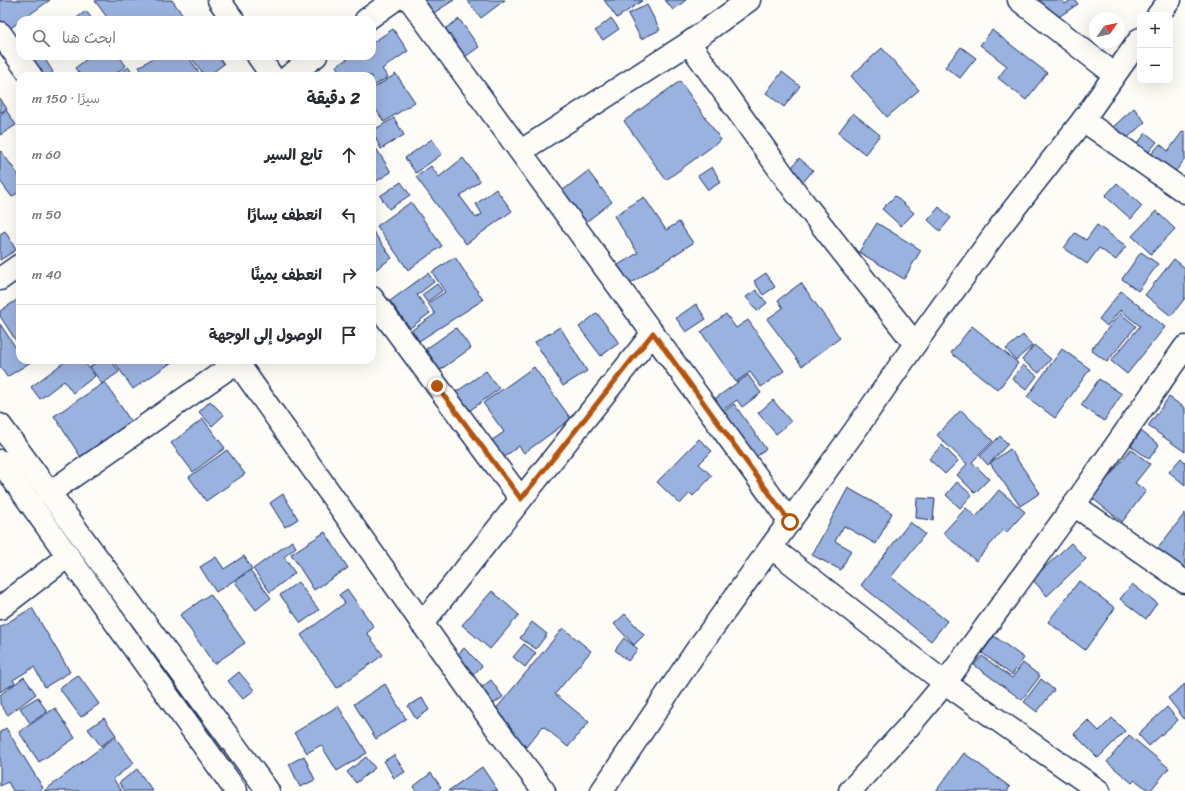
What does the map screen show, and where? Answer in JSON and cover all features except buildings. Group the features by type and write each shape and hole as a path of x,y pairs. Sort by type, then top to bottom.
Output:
{"street":[{"path":"219,0 230,16"},
{"path":"372,16 394,0"},
{"path":"410,0 790,522"},
{"path":"521,152 689,44 750,0"},
{"path":"1018,0 1114,74"},
{"path":"1160,12 1170,0"},
{"path":"0,33 16,55"},
{"path":"602,791 696,651 772,548 915,344 999,228 1082,120 1137,43"},
{"path":"689,44 797,194 915,344"},
{"path":"19,60 28,72"},
{"path":"261,60 269,72"},
{"path":"294,72 310,60"},
{"path":"1082,120 1185,192"},
{"path":"0,278 16,268"},
{"path":"376,303 521,499"},
{"path":"422,624 653,333"},
{"path":"850,791 910,725 945,683 1074,505 1185,347"},
{"path":"50,493 235,364"},
{"path":"241,364 422,624 497,729 544,791"},
{"path":"0,425 268,791"},
{"path":"0,461 236,791"},
{"path":"1074,505 1185,582"},
{"path":"772,548 945,683 1099,791"},
{"path":"0,608 68,556"}],"route":[{"path":"437,386 521,499 591,414 653,333 790,522"}]}
